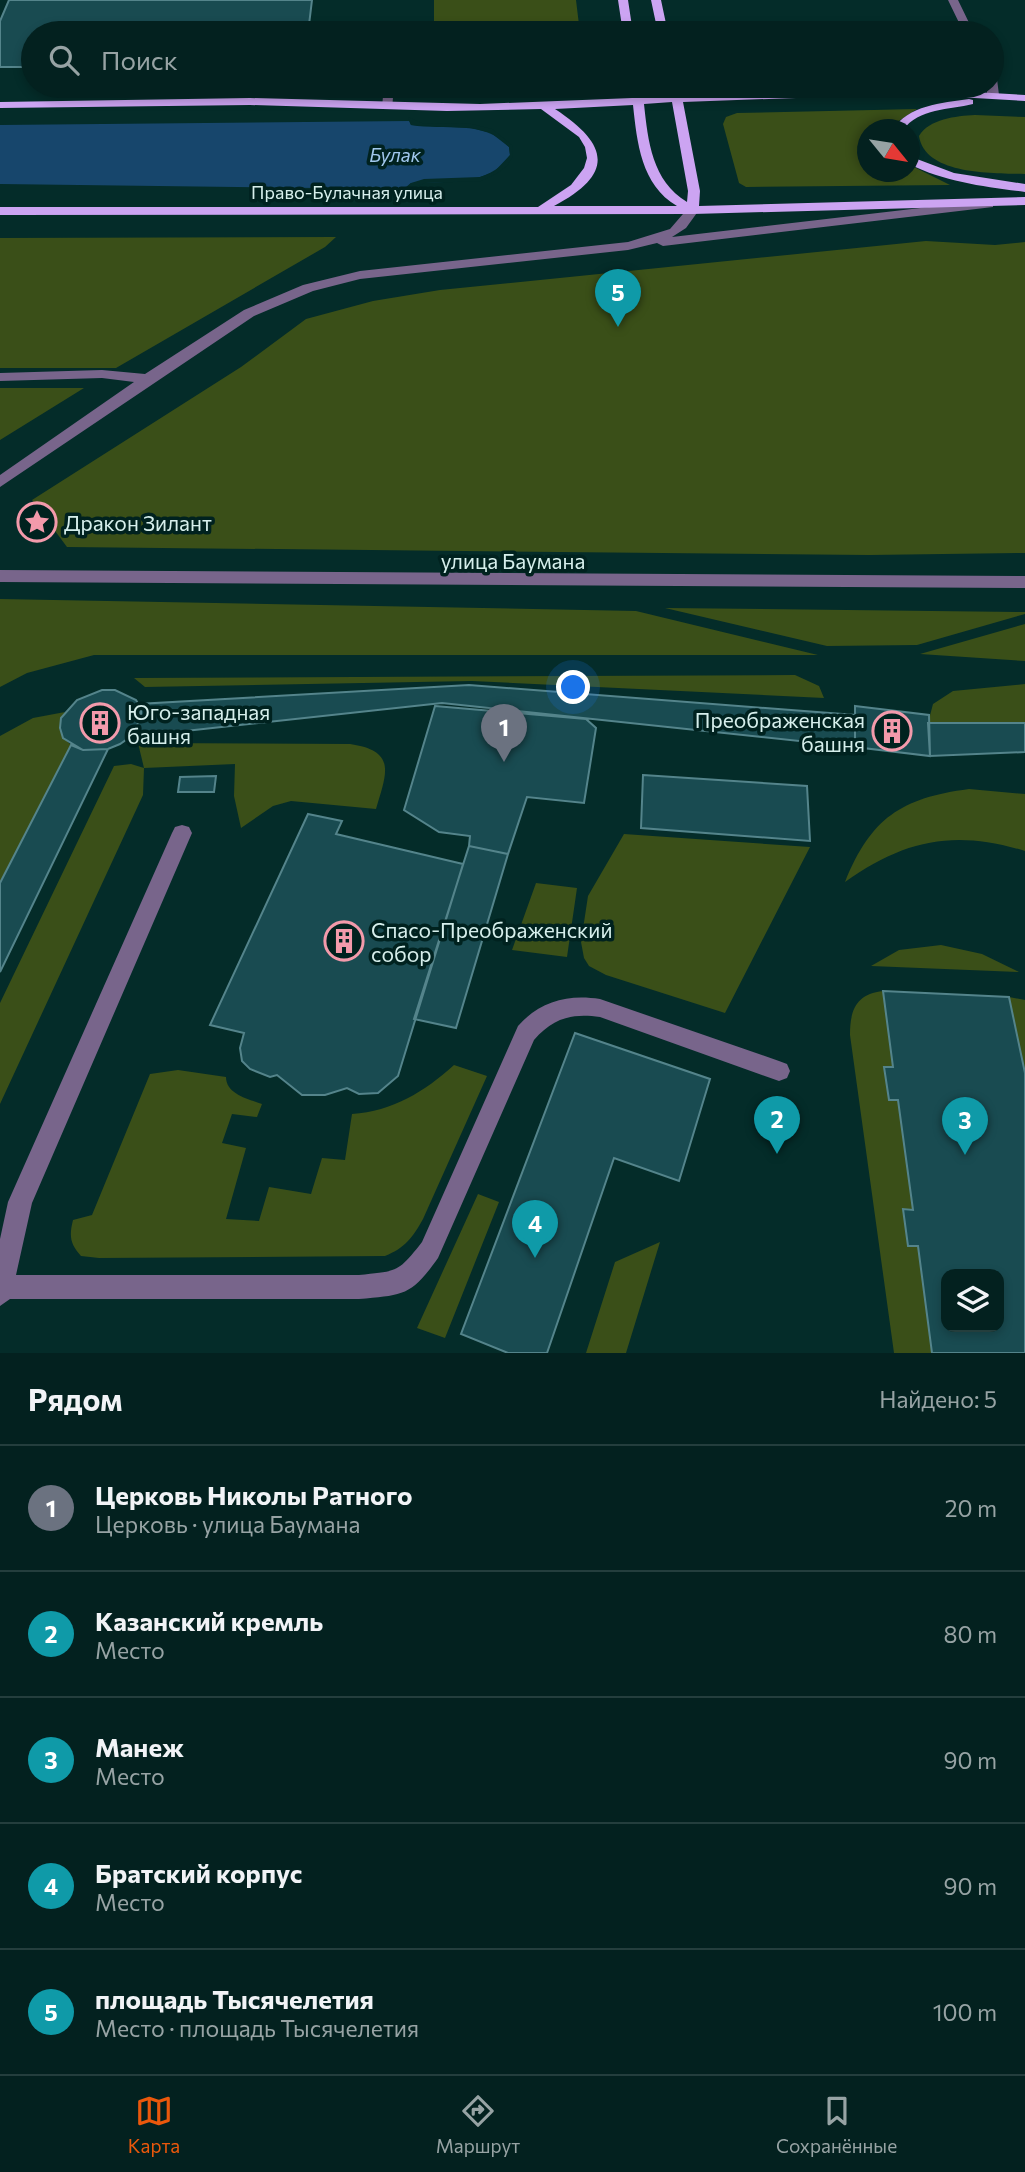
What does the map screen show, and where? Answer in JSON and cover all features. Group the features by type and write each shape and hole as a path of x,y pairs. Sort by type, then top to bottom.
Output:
{"main road":[{"path":"622,0 626,21"},
{"path":"656,0 660,21"},
{"path":"1004,96 1025,98"},
{"path":"0,105 286,102 388,107 543,106 643,98"},
{"path":"638,99 644,153 651,170 668,195 693,210 694,191 676,98"},
{"path":"909,119 914,115 985,98"},
{"path":"537,209 565,196 589,174 593,156 585,137 543,106"},
{"path":"920,165 945,174 1025,188"},
{"name":"Право-Булачная улица","path":"0,211 693,210 1025,201"}],"street":[{"path":"953,0 963,21"},
{"path":"388,98 388,107"},
{"path":"0,482 148,379 249,313 308,288 360,275 1009,202"},
{"path":"628,246 663,237 679,229 693,210"},
{"path":"0,377 102,374 148,379"},
{"name":"улица Баумана","path":"0,576 1025,582"},
{"path":"182,833 20,1202 1,1291 359,1287 400,1283 416,1269 442,1227 526,1033 541,1016 552,1010 576,1005 600,1008 779,1071"}],"green space":[{"path":"434,0 576,0 579,21 434,21"},
{"path":"917,109 902,119 857,119 857,182 920,182 920,170 950,185 746,187 739,183 723,124 726,117 737,113"},
{"path":"975,115 1025,117 1025,174 963,170 934,159 924,149 920,134 936,122"},
{"path":"336,237 325,247 116,368 0,368 0,238"},
{"path":"926,241 995,245 1025,242 1025,553 869,555 67,547 32,500 241,367 306,319 373,301 440,290"},
{"path":"0,388 84,388 0,440"},
{"path":"0,599 636,611 818,655 94,655 27,673 0,687"},
{"path":"665,608 1025,614 917,645 827,646"},
{"path":"1025,624 1025,661 920,654"},
{"path":"795,675 819,686 824,698 472,681 145,687 134,678"},
{"path":"1025,684 1025,723 928,723 933,704 953,691"},
{"path":"65,712 61,730 71,745 0,883 0,736 33,718"},
{"path":"138,743 350,744 376,752 382,758 385,775 376,809 291,801 273,806 241,828 234,796 235,764 144,768"},
{"path":"131,764 144,768 143,795 0,1104 0,1003 114,766"},
{"path":"969,789 1025,794 1025,851 975,841 930,842 888,856 845,882 866,842 891,815 925,798"},
{"path":"624,834 810,847 725,1013 606,975 589,966 584,958 581,942 588,896"},
{"path":"536,883 577,888 567,957 512,950"},
{"path":"941,945 982,954 1019,972 871,966 899,950"},
{"path":"883,991 893,1067 884,1068 889,1100 898,1100 913,1210 903,1210 908,1245 918,1246 932,1353 894,1353 850,1035 851,1018 856,1005 866,996"},
{"path":"1009,997 1025,1000 1025,1073"},
{"path":"454,1065 487,1076 423,1219 408,1241 392,1253 385,1256 99,1258 81,1256 73,1244 73,1220 92,1215 150,1074 178,1070 226,1077 234,1092 262,1104 257,1117 232,1114 222,1143 246,1148 226,1219 259,1221 269,1187 311,1194 322,1158 345,1160 352,1114 381,1109 407,1098 431,1084"},
{"path":"478,1194 499,1202 445,1338 417,1328"},
{"path":"660,1242 626,1353 586,1353 615,1262"}],"water":[{"name":"Булак","path":"409,121 411,125 424,127 476,129 488,133 509,147 510,155 491,173 479,177 452,182 411,183 404,189 0,184 0,125"}],"pier":[{"path":"408,117 422,123 472,124 492,129 512,145 513,156 507,166 481,181 425,183 404,192 411,183 424,179 480,177 494,172 510,155 509,147 491,133 472,128 411,125"}],"building":[{"path":"9,0 312,0 309,21 21,21 21,67 0,67 0,21"},
{"path":"469,685 855,715 855,747 442,703 130,737 141,718 138,704"},
{"name":"Юго-западная башня","path":"102,690 115,690 136,700 141,709 141,718 130,737 120,744 108,749 83,750 63,738 61,718 77,700"},
{"path":"435,706 586,719 596,728 584,803 527,797 508,854 469,846 470,836 439,832 404,810"},
{"name":"Преображенская башня","path":"855,706 929,715 930,756 855,747"},
{"path":"928,723 1025,723 1025,752 930,756"},
{"path":"71,745 83,750 108,749 0,972 0,883"},
{"path":"643,775 807,786 810,841 641,828"},
{"path":"216,776 214,792 178,792 180,777"},
{"name":"Спасо-Преображенский собор","path":"308,814 342,821 336,834 463,864 398,1076 378,1093 359,1094 347,1088 325,1095 302,1095 277,1075 270,1077 250,1069 242,1061 240,1048 244,1033 210,1025"},
{"path":"469,846 508,854 456,1028 414,1019"},
{"path":"883,991 1009,997 1025,1073 1025,1353 932,1353 918,1246 908,1246 903,1209 913,1210 898,1100 889,1100 884,1067 893,1067"},
{"path":"575,1033 710,1079 679,1181 614,1158 547,1353 508,1353 461,1334"}],"place":[{"name":"площадь Тысячелетия","path":"618,327"},
{"name":"Дракон Зилант","path":"37,522"},
{"name":"Юго-западная башня","path":"100,723"},
{"name":"Преображенская башня","path":"892,731"},
{"name":"Церковь Николы Ратного","path":"504,762"},
{"name":"Спасо-Преображенский собор","path":"344,941"},
{"name":"Казанский кремль","path":"777,1154"},
{"name":"Манеж","path":"965,1155"},
{"name":"Братский корпус","path":"535,1258"}]}
